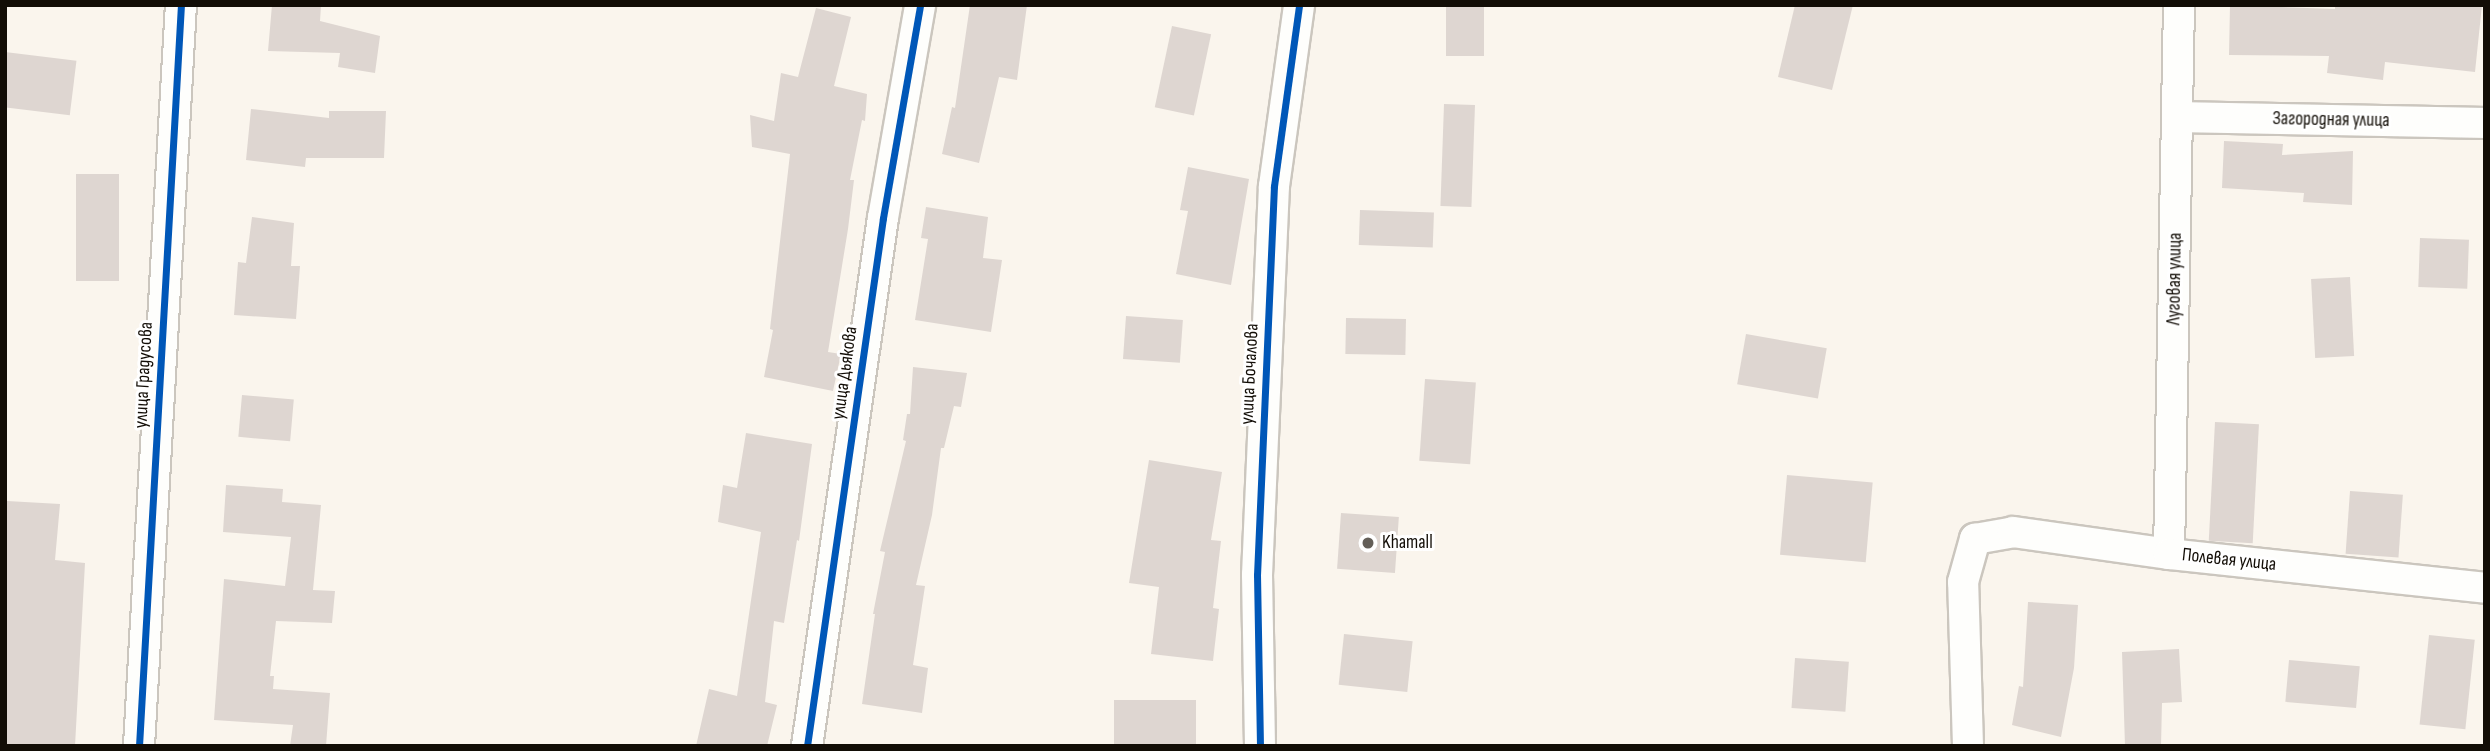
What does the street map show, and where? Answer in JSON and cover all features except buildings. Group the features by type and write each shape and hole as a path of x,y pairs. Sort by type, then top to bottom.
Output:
{"street":[{"name":"улица Градусова","path":"139,746 181,5"},
{"name":"улица Дьякова","path":"807,746 883,218 919,5"},
{"name":"улица Бочалова","path":"1260,746 1257,575 1274,186 1299,5"},
{"name":"Луговая улица","path":"2169,554 2179,5"},
{"name":"Загородная улица","path":"2178,117 2485,123"},
{"name":"Полевая улица","path":"1968,746 1964,582 1975,539 2013,532 2169,554 2485,588"}],"cycle path":[{"path":"139,746 181,5"},
{"path":"807,746 883,218 920,5"},
{"path":"1260,746 1257,575 1274,186 1299,5"}],"place":[{"name":"Khamall","path":"1368,543"}]}
